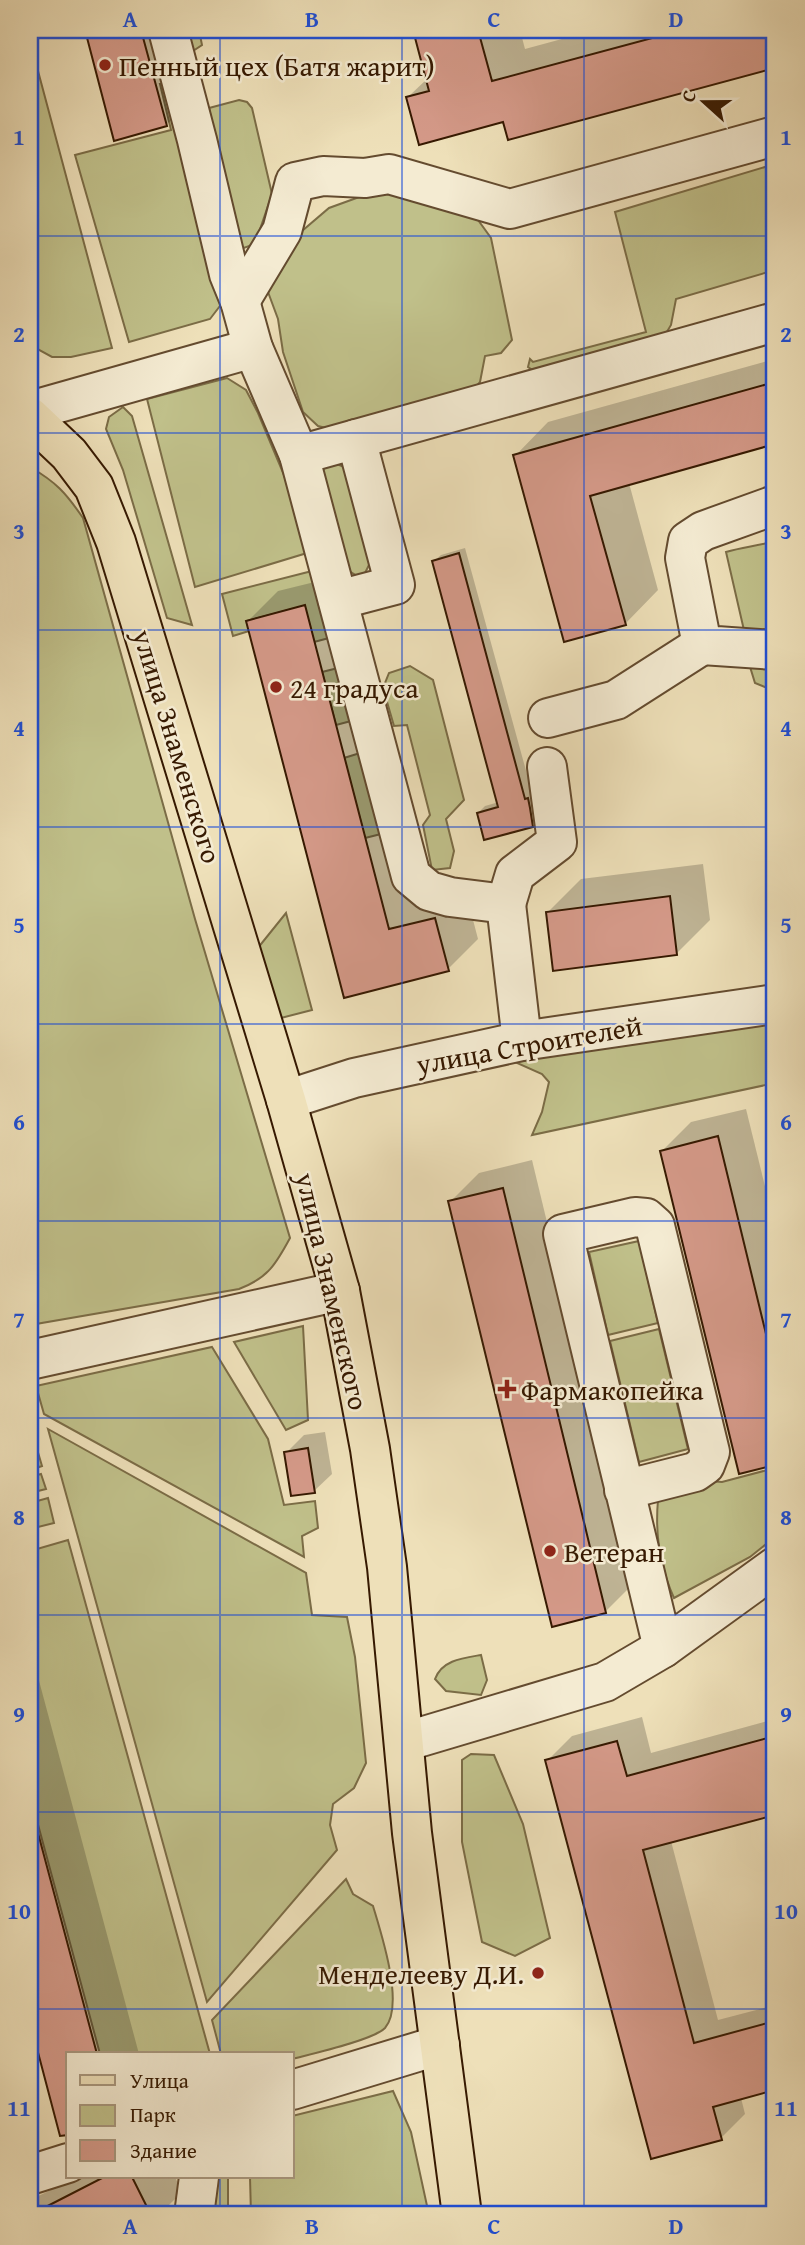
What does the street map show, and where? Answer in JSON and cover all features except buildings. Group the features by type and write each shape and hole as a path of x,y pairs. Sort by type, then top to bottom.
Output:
{"main road":[{"name":"улица Знаменского","path":"30,417 69,454 93,487 116,542 286,1100 340,1291 370,1449 387,1567 412,1833 462,2215"}],"street":[{"path":"168,30 229,274 253,348 299,455 411,876 429,891 450,897 506,904"},
{"path":"240,302 282,231 295,182 323,176 365,178 389,174 510,209 775,136"},
{"path":"299,455 775,322"},
{"path":"30,411 253,348"},
{"path":"338,600 396,584 356,439"},
{"path":"702,645 685,558 688,541 703,531 775,505"},
{"path":"548,718 616,700 702,645 775,650"},
{"path":"522,1041 506,904 515,874 557,842 547,767"},
{"name":"улица Строителей","path":"286,1100 354,1078 522,1041 775,1004"},
{"path":"624,1490 695,1472 705,1465 710,1452 655,1226 646,1218 635,1217 563,1234 624,1490 663,1648"},
{"path":"30,1360 340,1291"},
{"path":"404,1742 605,1682 663,1648 775,1567"},
{"path":"294,2089 440,2045"},
{"path":"30,2175 66,2164"},
{"path":"194,2215 199,2178"}],"green space":[{"path":"176,30 199,30 202,45 193,51"},
{"path":"30,41 112,348 71,357 52,357 30,345"},
{"path":"160,84 176,85 226,298 210,319 129,342 75,155 171,130"},
{"path":"239,100 247,102 252,108 272,194 255,244 238,250 209,108"},
{"path":"775,164 775,270 676,299 671,325 665,335 534,371 528,367 530,359 533,362 646,332 615,212"},
{"path":"384,188 436,198 478,220 491,238 512,340 501,353 485,356 480,382 471,393 334,430 318,426 303,412 283,352 278,319 268,292 277,261 302,231 329,208"},
{"path":"227,378 246,390 258,413 284,475 307,553 195,587 147,399"},
{"path":"123,407 132,416 192,625 167,618 123,470 106,429 109,417"},
{"path":"330,461 344,467 372,559 362,579 346,569 319,472"},
{"path":"30,467 60,489 83,518 195,919 290,1238 264,1275 239,1289 30,1325"},
{"path":"775,541 775,638 746,639 726,552"},
{"path":"312,571 329,638 314,642 304,606 247,621 249,631 233,636 222,594"},
{"path":"747,657 775,658 775,691 755,683"},
{"path":"410,666 433,680 464,800 446,819 454,851 450,868 432,870 423,825 430,815 407,725 394,726 383,688 389,673"},
{"path":"338,668 351,721 336,725 322,672"},
{"path":"360,753 381,834 365,838 344,758"},
{"path":"286,913 312,1010 277,1019 257,949"},
{"path":"775,1023 775,1083 532,1135 542,1112 549,1082 542,1074 508,1059"},
{"path":"639,1241 658,1323 608,1335 589,1252"},
{"path":"303,1326 308,1420 286,1430 234,1342"},
{"path":"659,1329 688,1449 639,1462 610,1341"},
{"path":"212,1347 268,1439 284,1505 315,1501 318,1528 302,1536 304,1557 44,1414 36,1386"},
{"path":"30,1425 42,1466 30,1470"},
{"path":"48,1429 306,1573 312,1615 347,1617 355,1657 366,1763 354,1788 333,1804 330,1825 337,1850 207,2002"},
{"path":"775,1468 775,1537 750,1557 674,1598 660,1550 658,1500 695,1480 722,1482"},
{"path":"41,1474 46,1489 30,1493 30,1477"},
{"path":"48,1498 54,1523 30,1529 30,1503"},
{"path":"68,1540 209,2052 99,2052 30,1795 30,1551"},
{"path":"481,1655 487,1680 481,1695 446,1691 435,1679 448,1664"},
{"path":"471,1754 494,1755 523,1824 550,1938 515,1956 482,1942 462,1842 462,1760"},
{"path":"346,1879 353,1894 373,1906 390,1968 393,2003 391,2017 379,2033 294,2058 294,2052 220,2052 212,2020"},
{"path":"393,2091 411,2132 429,2215 251,2215 250,2178 294,2178 294,2116"},
{"path":"208,2178 228,2178 228,2215 207,2215"}],"place":[{"name":"Пенный цех (Батя жарит)","path":"105,65"},
{"name":"24 градуса","path":"276,687"},
{"name":"Фармакопейка","path":"507,1389"},
{"name":"Ветеран","path":"550,1551"},
{"name":"Менделееву Д.И.","path":"538,1973"}]}
